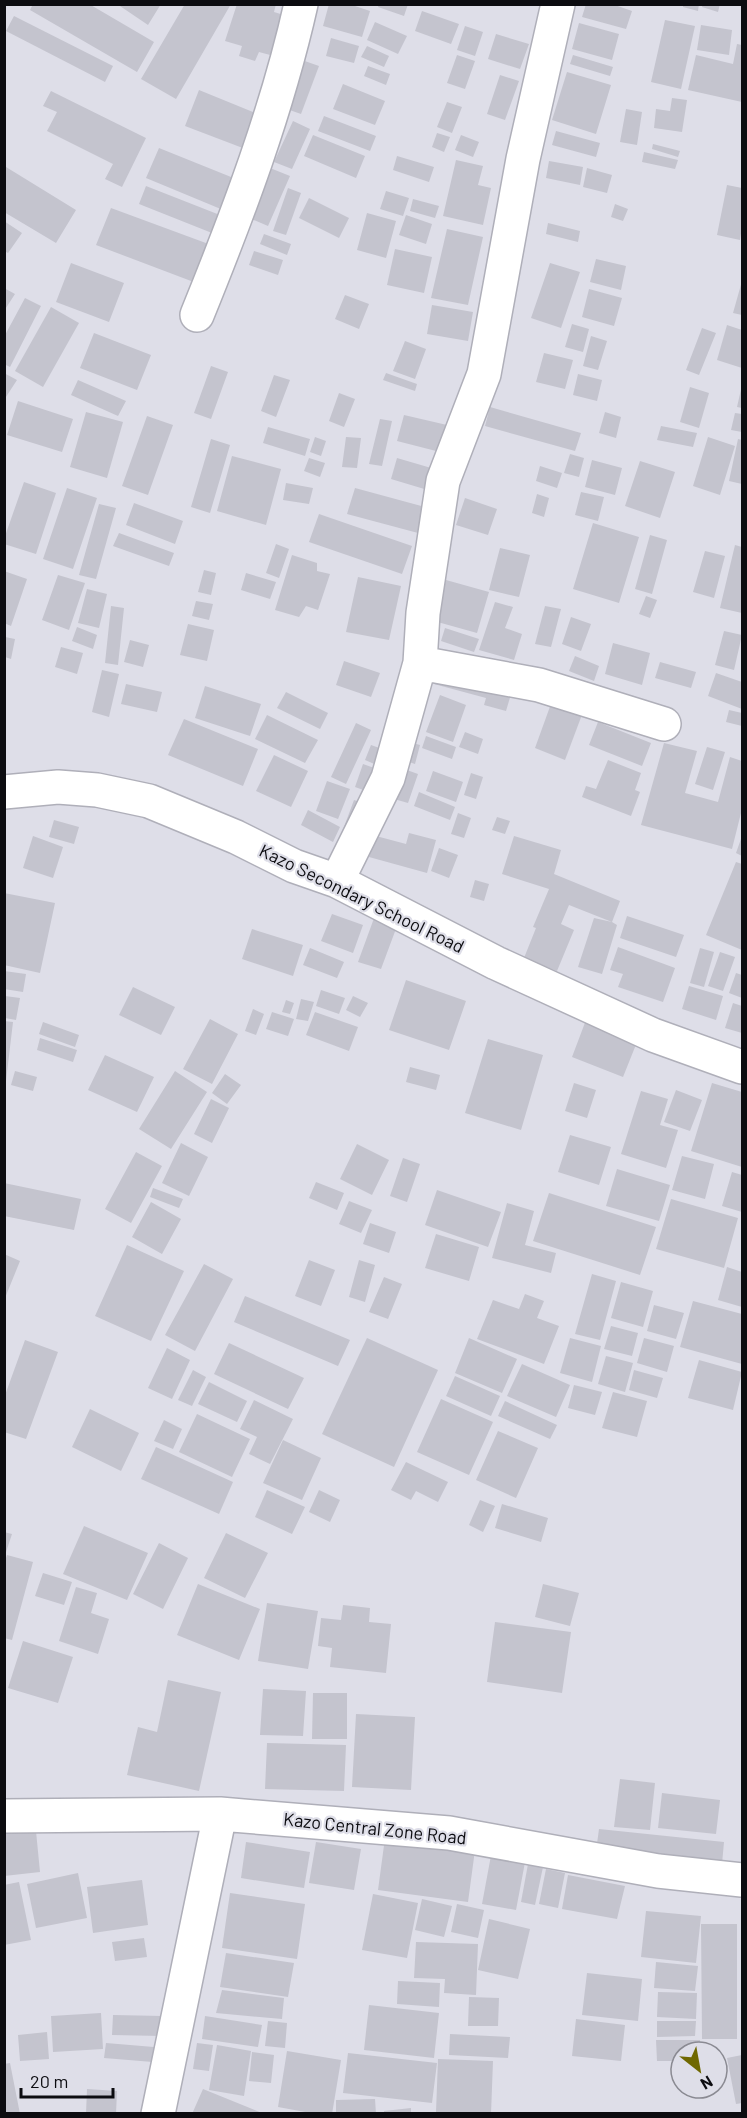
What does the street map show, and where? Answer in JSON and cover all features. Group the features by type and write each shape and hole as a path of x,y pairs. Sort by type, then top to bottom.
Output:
{"street":[{"path":"197,315 232,229 288,60 301,4"},
{"path":"337,881 388,778 420,663 423,613 443,481 484,374 523,159 558,4"},
{"path":"420,663 539,685 664,724"},
{"name":"Kazo Secondary School Road","path":"4,792 58,787 97,789 149,801 236,837 294,866 337,881 496,963 632,1026 742,1067"},
{"path":"158,2114 220,1814"},
{"name":"Kazo Central Zone Road","path":"4,1816 220,1814 449,1833 658,1871 742,1880"}],"building":[{"path":"33,4 89,4 154,42 137,72 30,10"},
{"path":"117,4 161,4 148,25"},
{"path":"185,4 231,4 176,99 141,79"},
{"path":"237,4 276,4 274,12 287,16 274,56 259,52 255,61 239,56 242,46 225,41"},
{"path":"329,4 349,4 370,11 362,37 323,26"},
{"path":"379,4 408,4 404,16 378,7"},
{"path":"586,4 612,4 632,11 626,29 582,17"},
{"path":"683,4 699,4 698,11 683,7"},
{"path":"703,4 720,4 718,12 702,7"},
{"path":"422,11 459,24 451,44 415,31"},
{"path":"14,16 113,66 105,82 6,31"},
{"path":"665,20 695,26 681,89 651,82"},
{"path":"375,22 407,36 398,54 367,40"},
{"path":"579,23 619,34 612,60 572,49"},
{"path":"701,25 732,30 729,55 697,50"},
{"path":"465,26 483,32 475,56 457,50"},
{"path":"496,34 529,44 520,69 488,59"},
{"path":"331,38 359,46 354,63 326,56"},
{"path":"737,44 742,45 742,102 688,90 696,55 733,64"},
{"path":"367,46 389,56 384,67 361,57"},
{"path":"457,55 475,61 465,89 447,83"},
{"path":"573,55 613,67 610,76 570,64"},
{"path":"299,59 319,66 301,114 281,107"},
{"path":"368,66 390,74 386,85 364,76"},
{"path":"567,72 611,85 596,134 552,120"},
{"path":"500,75 519,81 505,120 487,114"},
{"path":"343,84 385,101 375,125 333,109"},
{"path":"199,90 260,115 248,150 185,126"},
{"path":"51,91 146,138 122,187 105,179 113,164 47,131 57,112 43,106"},
{"path":"672,98 687,100 682,132 654,128 656,109 670,111"},
{"path":"447,102 462,107 452,133 437,127"},
{"path":"626,109 642,112 637,145 620,142"},
{"path":"324,116 376,136 370,151 318,131"},
{"path":"293,121 310,129 292,169 274,162"},
{"path":"556,131 600,143 596,157 552,145"},
{"path":"437,133 450,137 444,152 432,147"},
{"path":"313,135 365,156 356,178 304,156"},
{"path":"461,135 479,142 473,157 455,150"},
{"path":"653,144 680,151 678,157 652,149"},
{"path":"159,148 241,181 228,212 146,178"},
{"path":"644,152 678,160 675,169 642,162"},
{"path":"397,156 434,167 429,182 393,170"},
{"path":"456,160 483,166 478,185 491,188 483,225 443,216"},
{"path":"549,161 583,167 580,185 546,178"},
{"path":"6,167 76,210 56,243 4,212"},
{"path":"270,168 290,176 268,226 249,218"},
{"path":"587,168 612,175 607,193 583,187"},
{"path":"727,185 742,188 740,240 717,235"},
{"path":"146,186 225,217 217,235 139,204"},
{"path":"288,188 301,193 286,235 273,231"},
{"path":"386,191 409,198 403,216 380,209"},
{"path":"309,198 349,218 339,238 299,218"},
{"path":"413,199 439,206 435,218 410,211"},
{"path":"615,204 628,209 623,221 611,217"},
{"path":"111,208 214,246 199,284 96,245"},
{"path":"367,213 396,221 386,258 357,250"},
{"path":"406,215 432,224 426,244 399,235"},
{"path":"4,221 22,233 8,253 4,251"},
{"path":"548,223 580,231 578,242 546,234"},
{"path":"447,229 483,237 468,305 431,298"},
{"path":"264,234 291,244 287,255 260,244"},
{"path":"395,249 432,257 424,293 387,285"},
{"path":"254,251 283,260 278,275 249,265"},
{"path":"596,259 626,266 621,290 590,282"},
{"path":"71,263 124,283 109,322 56,302"},
{"path":"550,263 580,272 561,328 531,318"},
{"path":"742,281 742,315 733,313"},
{"path":"4,288 15,294 4,311"},
{"path":"589,289 622,298 614,326 582,317"},
{"path":"345,295 369,304 359,329 335,319"},
{"path":"25,298 41,306 10,367 4,364 4,337"},
{"path":"432,305 473,312 468,341 427,334"},
{"path":"51,307 79,323 43,387 15,371"},
{"path":"572,324 589,329 583,352 565,347"},
{"path":"727,325 742,330 742,368 717,360"},
{"path":"702,328 716,333 699,375 686,370"},
{"path":"94,333 151,355 137,390 80,368"},
{"path":"591,336 607,341 598,370 583,366"},
{"path":"405,341 426,349 415,379 393,371"},
{"path":"544,353 573,360 565,389 536,382"},
{"path":"211,366 228,372 211,419 194,413"},
{"path":"4,373 17,380 4,400"},
{"path":"386,373 417,384 415,391 383,380"},
{"path":"578,374 602,380 597,401 573,395"},
{"path":"274,375 290,380 276,417 261,411"},
{"path":"78,380 126,401 118,416 71,395"},
{"path":"742,385 742,408 737,407"},
{"path":"690,387 709,393 699,428 680,422"},
{"path":"339,393 355,399 344,427 329,421"},
{"path":"18,401 73,419 62,452 7,435"},
{"path":"490,407 581,433 575,451 485,426"},
{"path":"86,412 123,422 107,478 70,467"},
{"path":"605,412 621,417 616,438 599,433"},
{"path":"735,413 742,414 742,432 731,430"},
{"path":"404,415 447,425 440,452 397,441"},
{"path":"147,416 173,425 148,495 122,486"},
{"path":"380,419 392,421 382,466 369,464"},
{"path":"661,426 697,433 693,447 657,440"},
{"path":"268,427 310,439 305,456 263,443"},
{"path":"315,437 326,441 321,456 310,452"},
{"path":"346,437 361,438 357,468 342,467"},
{"path":"708,437 735,446 720,495 693,486"},
{"path":"211,439 230,445 210,513 191,507"},
{"path":"738,439 742,440 742,484 729,481"},
{"path":"570,454 584,458 579,477 564,473"},
{"path":"232,456 281,469 266,525 217,511"},
{"path":"309,458 325,463 320,477 304,471"},
{"path":"397,458 438,470 431,491 391,479"},
{"path":"592,460 622,468 615,495 585,487"},
{"path":"640,461 675,472 660,518 625,506"},
{"path":"540,466 562,473 557,488 536,481"},
{"path":"24,482 56,493 36,554 4,544"},
{"path":"286,483 313,488 309,504 283,500"},
{"path":"67,488 97,498 73,569 43,559"},
{"path":"355,488 425,507 418,533 347,514"},
{"path":"581,492 604,497 598,521 575,515"},
{"path":"537,494 549,498 544,517 532,513"},
{"path":"465,498 497,509 488,535 456,525"},
{"path":"134,503 183,521 175,544 126,525"},
{"path":"99,504 116,508 96,579 79,575"},
{"path":"319,514 412,546 402,574 309,542"},
{"path":"593,523 639,537 619,603 573,589"},
{"path":"119,533 174,553 169,566 113,546"},
{"path":"650,535 667,540 652,594 635,589"},
{"path":"276,544 289,549 279,578 266,573"},
{"path":"735,545 742,547 742,613 720,608"},
{"path":"500,548 530,555 519,597 489,590"},
{"path":"705,551 725,556 714,598 693,592"},
{"path":"292,555 317,563 317,571 330,574 318,610 306,606 299,617 275,610"},
{"path":"204,570 216,573 211,595 198,592"},
{"path":"4,571 27,579 11,626 4,623"},
{"path":"246,573 276,582 270,599 241,590"},
{"path":"58,575 85,583 69,630 42,620"},
{"path":"358,577 401,586 389,640 346,632"},
{"path":"446,580 489,592 477,633 434,621"},
{"path":"87,589 107,594 99,628 78,623"},
{"path":"646,596 657,600 650,618 639,614"},
{"path":"196,601 213,604 209,620 192,616"},
{"path":"495,602 513,607 505,628 522,634 514,660 479,650"},
{"path":"111,606 124,608 118,665 105,663"},
{"path":"545,606 561,609 551,647 535,644"},
{"path":"571,617 591,624 581,651 562,644"},
{"path":"188,624 214,630 207,661 180,655"},
{"path":"77,627 97,635 93,649 72,641"},
{"path":"445,628 479,639 474,652 441,641"},
{"path":"724,631 742,635 734,670 715,665"},
{"path":"5,637 15,639 11,659 5,657"},
{"path":"130,640 149,645 143,667 124,662"},
{"path":"613,643 650,653 642,685 605,674"},
{"path":"61,647 83,653 77,674 55,667"},
{"path":"575,656 599,666 594,681 569,671"},
{"path":"344,661 380,673 371,697 336,685"},
{"path":"660,662 696,672 691,688 655,678"},
{"path":"439,665 514,684 506,711 484,705 486,698 434,684"},
{"path":"102,670 119,674 109,717 92,712"},
{"path":"716,673 742,682 742,709 708,696"},
{"path":"126,684 162,692 157,712 121,704"},
{"path":"205,686 261,704 250,736 195,718"},
{"path":"286,692 328,713 320,729 277,708"},
{"path":"440,695 466,705 453,742 426,732"},
{"path":"552,701 583,712 565,760 535,748"},
{"path":"729,710 742,713 742,726 726,722"},
{"path":"267,715 318,740 305,763 255,739"},
{"path":"184,719 258,749 243,786 168,755"},
{"path":"598,722 651,743 642,766 589,745"},
{"path":"356,723 371,730 346,784 331,777"},
{"path":"465,732 483,739 478,754 459,747"},
{"path":"426,736 456,747 452,759 422,748"},
{"path":"406,741 420,745 415,764 400,759"},
{"path":"664,743 697,751 685,793 718,802 730,757 742,761 742,809 732,849 641,825"},
{"path":"371,745 385,750 379,766 365,760"},
{"path":"707,747 725,752 713,790 695,784"},
{"path":"274,755 308,771 291,807 256,791"},
{"path":"608,760 641,773 635,790 640,792 631,816 582,797 586,786 596,789"},
{"path":"363,764 377,769 369,792 355,787"},
{"path":"404,769 418,774 408,803 394,799"},
{"path":"433,771 463,782 456,802 426,791"},
{"path":"471,773 483,777 476,799 464,795"},
{"path":"327,781 350,789 338,819 316,811"},
{"path":"419,792 455,807 450,820 414,806"},
{"path":"354,800 363,803 350,839 341,835"},
{"path":"308,810 340,827 333,842 301,825"},
{"path":"458,813 471,818 464,838 451,834"},
{"path":"497,817 510,821 505,834 492,830"},
{"path":"54,820 79,827 74,844 49,837"},
{"path":"409,833 436,840 427,873 369,857 376,836 406,844"},
{"path":"33,836 63,847 53,878 23,868"},
{"path":"514,836 561,850 554,874 620,901 612,922 569,905 561,924 574,930 557,971 524,958 536,928 533,927 549,889 502,874"},
{"path":"742,836 742,856 736,853"},
{"path":"439,848 458,855 449,878 431,871"},
{"path":"736,862 742,864 742,950 706,935"},
{"path":"475,880 489,884 484,901 470,897"},
{"path":"4,893 55,903 40,973 4,965"},
{"path":"377,910 400,918 381,969 358,962"},
{"path":"332,914 363,925 353,953 321,941"},
{"path":"627,916 684,935 676,957 620,938"},
{"path":"594,918 617,925 602,974 578,967"},
{"path":"252,929 303,945 293,976 242,959"},
{"path":"618,947 675,968 663,1002 618,987 623,974 610,970"},
{"path":"310,948 344,962 337,978 303,965"},
{"path":"700,948 714,952 704,987 690,983"},
{"path":"720,952 735,957 723,991 708,986"},
{"path":"4,971 26,974 23,992 4,989"},
{"path":"736,973 742,975 742,998 729,993"},
{"path":"406,980 466,1001 449,1050 389,1030"},
{"path":"689,986 723,996 716,1020 682,1009"},
{"path":"133,987 175,1007 161,1035 119,1015"},
{"path":"321,990 345,998 339,1014 316,1006"},
{"path":"5,996 20,998 16,1020 5,1018"},
{"path":"353,996 368,1003 360,1017 346,1010"},
{"path":"301,999 314,1002 308,1021 296,1019"},
{"path":"286,1000 294,1003 290,1014 282,1012"},
{"path":"733,1003 742,1006 742,1033 725,1028"},
{"path":"253,1009 264,1014 256,1035 245,1031"},
{"path":"272,1012 294,1019 288,1036 266,1029"},
{"path":"315,1012 358,1027 349,1051 306,1035"},
{"path":"210,1019 238,1034 212,1084 183,1069"},
{"path":"586,1020 639,1037 623,1077 572,1057"},
{"path":"4,1021 13,1022 6,1081 4,1081"},
{"path":"43,1022 79,1035 75,1047 39,1034"},
{"path":"40,1038 77,1050 73,1062 37,1050"},
{"path":"488,1039 543,1055 521,1130 465,1113"},
{"path":"105,1055 154,1077 137,1112 88,1090"},
{"path":"410,1067 440,1075 436,1090 406,1082"},
{"path":"15,1071 37,1077 33,1091 11,1085"},
{"path":"175,1071 207,1092 171,1149 139,1129"},
{"path":"225,1074 241,1085 227,1104 212,1093"},
{"path":"574,1083 596,1090 587,1118 565,1111"},
{"path":"712,1083 742,1092 742,1167 691,1151"},
{"path":"676,1090 702,1100 690,1131 664,1122"},
{"path":"641,1091 668,1099 660,1125 678,1130 666,1168 621,1154"},
{"path":"211,1099 229,1108 212,1143 194,1134"},
{"path":"570,1135 611,1147 599,1185 558,1172"},
{"path":"181,1143 208,1157 189,1196 162,1183"},
{"path":"357,1144 389,1160 372,1195 340,1179"},
{"path":"136,1152 162,1166 131,1223 105,1209"},
{"path":"682,1156 714,1164 705,1199 672,1190"},
{"path":"403,1158 420,1164 407,1202 390,1196"},
{"path":"617,1169 670,1185 659,1221 606,1206"},
{"path":"732,1172 742,1175 742,1212 722,1206"},
{"path":"316,1182 344,1193 337,1210 309,1198"},
{"path":"4,1183 81,1199 74,1230 4,1216"},
{"path":"153,1188 183,1199 179,1208 150,1197"},
{"path":"437,1190 501,1212 488,1247 425,1225"},
{"path":"549,1193 656,1227 640,1275 533,1241"},
{"path":"671,1199 738,1218 724,1268 656,1249"},
{"path":"349,1201 372,1210 361,1233 339,1224"},
{"path":"151,1202 181,1219 162,1254 132,1237"},
{"path":"507,1203 534,1211 525,1245 556,1253 551,1273 492,1258"},
{"path":"370,1223 396,1232 389,1253 363,1244"},
{"path":"436,1234 479,1247 469,1281 425,1268"},
{"path":"127,1245 184,1271 151,1341 95,1316"},
{"path":"4,1254 20,1261 5,1298 4,1298"},
{"path":"309,1260 335,1270 321,1306 295,1296"},
{"path":"359,1260 375,1265 365,1302 349,1297"},
{"path":"204,1264 233,1279 195,1351 165,1335"},
{"path":"727,1267 742,1272 742,1307 718,1300"},
{"path":"592,1274 616,1281 600,1340 575,1334"},
{"path":"384,1277 402,1284 388,1319 369,1312"},
{"path":"621,1282 653,1291 643,1327 611,1318"},
{"path":"525,1294 544,1301 537,1318 559,1326 544,1364 477,1339 493,1300 519,1309"},
{"path":"245,1296 350,1340 338,1366 234,1322"},
{"path":"693,1301 742,1314 742,1364 680,1347"},
{"path":"654,1305 684,1313 676,1339 647,1331"},
{"path":"611,1326 638,1333 632,1356 604,1349"},
{"path":"367,1338 438,1370 394,1467 322,1434"},
{"path":"469,1338 517,1359 502,1393 455,1373"},
{"path":"570,1338 601,1346 592,1382 560,1373"},
{"path":"644,1338 674,1346 667,1372 637,1363"},
{"path":"25,1340 58,1352 26,1439 4,1432 4,1398"},
{"path":"229,1343 304,1378 288,1409 214,1374"},
{"path":"167,1348 190,1360 172,1399 148,1388"},
{"path":"606,1356 633,1363 625,1392 598,1384"},
{"path":"699,1360 742,1372 733,1410 688,1398"},
{"path":"522,1364 570,1385 556,1417 507,1396"},
{"path":"193,1370 206,1377 192,1406 178,1400"},
{"path":"634,1370 663,1378 657,1398 629,1390"},
{"path":"455,1376 500,1396 491,1416 446,1396"},
{"path":"209,1382 247,1401 237,1422 198,1404"},
{"path":"574,1385 602,1392 595,1415 568,1408"},
{"path":"613,1392 647,1401 637,1437 602,1428"},
{"path":"441,1399 493,1422 469,1475 417,1452"},
{"path":"254,1400 293,1419 270,1464 249,1454 257,1437 240,1429"},
{"path":"505,1401 557,1425 550,1439 498,1416"},
{"path":"90,1409 139,1433 121,1471 72,1447"},
{"path":"197,1414 250,1439 232,1477 179,1452"},
{"path":"164,1420 182,1429 173,1449 154,1441"},
{"path":"498,1431 538,1448 516,1498 476,1480"},
{"path":"283,1440 321,1458 302,1500 263,1483"},
{"path":"156,1447 233,1482 219,1514 141,1479"},
{"path":"406,1462 448,1482 438,1502 416,1491 411,1500 391,1490"},
{"path":"267,1490 305,1507 292,1534 255,1517"},
{"path":"319,1490 340,1500 330,1522 309,1512"},
{"path":"480,1500 495,1506 483,1532 469,1525"},
{"path":"502,1504 548,1518 541,1542 495,1528"},
{"path":"84,1526 148,1553 127,1600 63,1574"},
{"path":"4,1532 12,1534 5,1555 4,1555"},
{"path":"226,1533 268,1553 245,1598 204,1578"},
{"path":"159,1543 188,1558 163,1609 133,1594"},
{"path":"7,1555 33,1562 12,1640 4,1638 4,1564"},
{"path":"43,1573 72,1582 64,1605 35,1596"},
{"path":"198,1584 260,1609 239,1660 177,1635"},
{"path":"543,1584 579,1593 570,1626 535,1617"},
{"path":"76,1587 97,1593 91,1613 109,1619 98,1654 59,1641"},
{"path":"267,1603 318,1611 308,1669 258,1661"},
{"path":"343,1605 370,1608 369,1622 391,1624 386,1673 330,1667 332,1648 318,1646 321,1618 341,1620"},
{"path":"495,1622 571,1632 562,1693 487,1682"},
{"path":"23,1641 73,1657 58,1703 8,1688"},
{"path":"168,1680 221,1692 199,1791 127,1775 138,1727 157,1732"},
{"path":"263,1689 306,1691 303,1736 260,1735"},
{"path":"313,1693 347,1693 347,1739 312,1739"},
{"path":"356,1714 415,1717 411,1790 352,1787"},
{"path":"267,1743 346,1745 344,1791 265,1789"},
{"path":"620,1779 655,1783 650,1830 614,1827"},
{"path":"662,1793 720,1800 716,1834 658,1828"},
{"path":"35,1821 40,1872 4,1876 4,1824"},
{"path":"599,1829 724,1842 722,1864 596,1851"},
{"path":"385,1838 475,1850 468,1902 378,1890"},
{"path":"246,1842 310,1852 304,1888 241,1878"},
{"path":"316,1842 361,1849 354,1890 309,1883"},
{"path":"492,1850 526,1857 516,1910 482,1904"},
{"path":"528,1864 543,1867 535,1905 521,1902"},
{"path":"546,1869 565,1873 558,1908 539,1904"},
{"path":"78,1873 87,1918 36,1928 27,1884"},
{"path":"568,1875 625,1886 617,1919 562,1909"},
{"path":"142,1880 148,1925 93,1933 87,1887"},
{"path":"19,1882 31,1940 4,1945 4,1885"},
{"path":"230,1893 305,1904 297,1959 222,1948"},
{"path":"373,1894 418,1903 407,1958 362,1950"},
{"path":"422,1899 452,1906 444,1937 415,1930"},
{"path":"457,1904 484,1910 478,1938 451,1932"},
{"path":"646,1911 701,1916 696,1963 641,1957"},
{"path":"489,1919 530,1929 518,1979 478,1970"},
{"path":"701,1924 737,1924 737,2039 702,2039"},
{"path":"144,1938 147,1957 115,1961 112,1942"},
{"path":"416,1942 478,1944 476,1995 444,1993 445,1979 414,1978"},
{"path":"226,1953 294,1963 288,1997 220,1987"},
{"path":"656,1962 698,1966 695,1991 654,1988"},
{"path":"587,1973 642,1979 638,2021 582,2015"},
{"path":"398,1981 440,1983 439,2007 397,2004"},
{"path":"222,1990 284,1998 282,2019 216,2013"},
{"path":"658,1992 697,1993 696,2019 657,2017"},
{"path":"469,1997 499,1998 498,2026 468,2026"},
{"path":"369,2005 439,2013 434,2058 364,2050"},
{"path":"101,2013 103,2049 53,2052 51,2016"},
{"path":"113,2015 163,2016 162,2036 112,2035"},
{"path":"205,2016 262,2025 258,2047 202,2039"},
{"path":"576,2019 625,2025 621,2061 572,2056"},
{"path":"268,2021 287,2023 285,2048 265,2046"},
{"path":"657,2021 696,2021 695,2036 657,2037"},
{"path":"47,2032 49,2059 20,2061 18,2035"},
{"path":"450,2034 510,2037 508,2058 449,2055"},
{"path":"656,2040 669,2040 669,2061 657,2061"},
{"path":"106,2043 166,2048 165,2063 104,2058"},
{"path":"197,2043 213,2045 209,2071 193,2069"},
{"path":"217,2045 251,2051 244,2096 209,2090"},
{"path":"287,2051 341,2060 332,2114 316,2114 278,2107"},
{"path":"252,2052 274,2055 271,2083 249,2081"},
{"path":"348,2053 437,2063 432,2103 343,2093"},
{"path":"742,2055 742,2103 736,2104 729,2058"},
{"path":"438,2059 493,2061 491,2114 436,2112"},
{"path":"10,2063 20,2114 4,2114 4,2064"},
{"path":"87,2089 117,2091 116,2114 86,2114"},
{"path":"203,2089 262,2113 262,2114 192,2114"},
{"path":"375,2099 376,2114 336,2114 336,2100"},
{"path":"411,2108 411,2114 384,2114 384,2111"}]}
